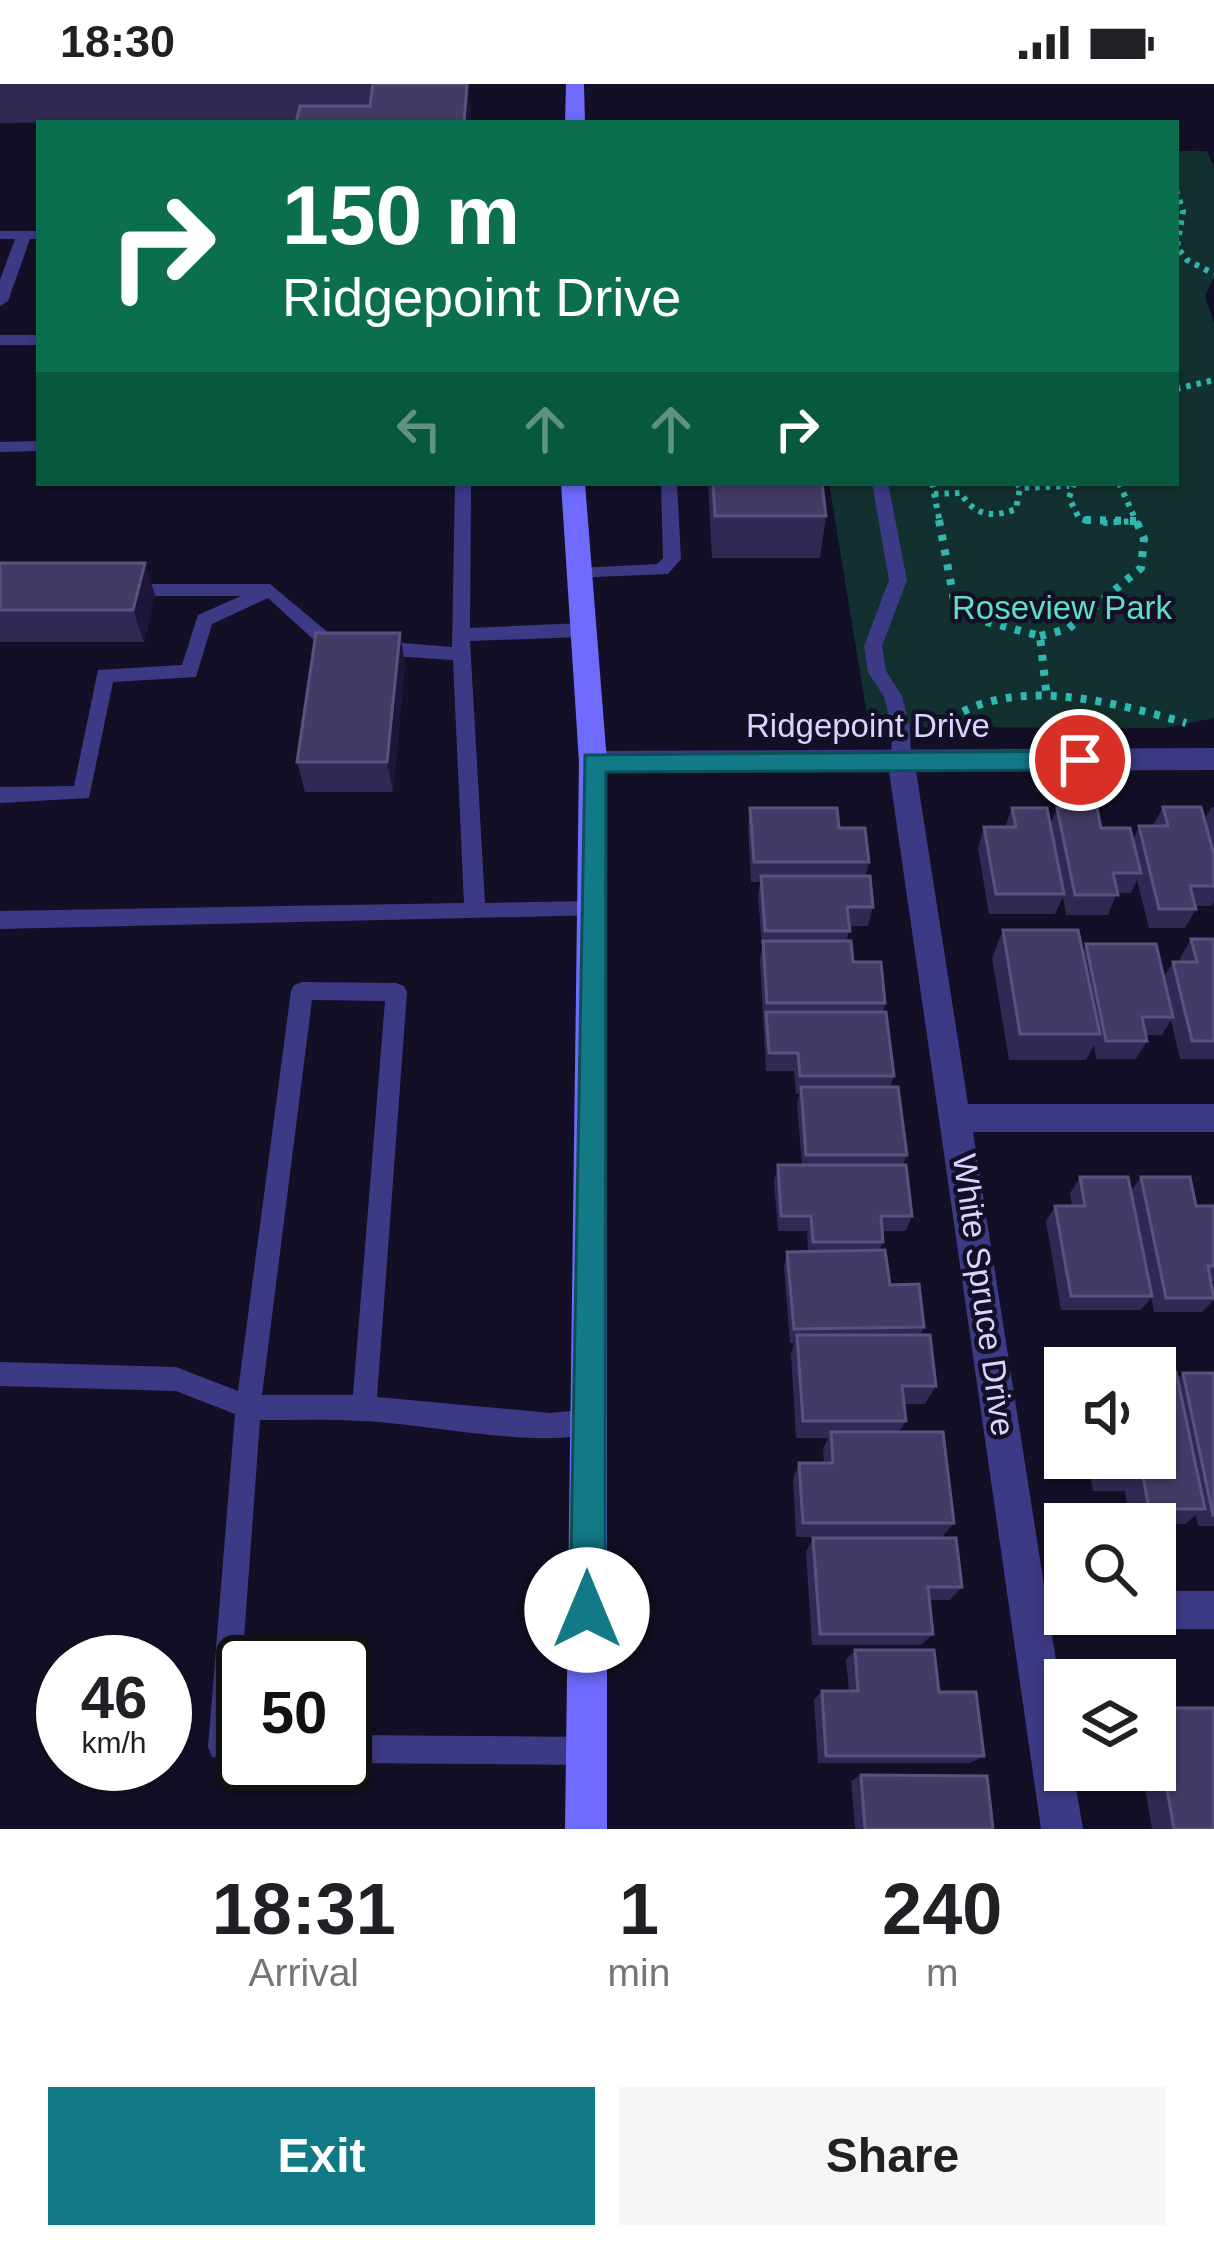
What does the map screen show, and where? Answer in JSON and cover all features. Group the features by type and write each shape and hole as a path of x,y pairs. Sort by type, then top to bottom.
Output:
{"main road":[{"path":"574,120 575,84"},
{"path":"572,486 593,762 586,1829"}],"street":[{"name":"Ridgepoint Drive","path":"593,762 1214,759"},
{"name":"White Spruce Drive","path":"901,762 1044,1593"},
{"path":"959,1118 1214,1118"},
{"path":"1176,1610 1214,1610"},
{"name":"White Spruce Drive","path":"1049,1635 1062,1829"}],"lane":[{"path":"0,236 32,235 0,301"},
{"path":"0,340 36,340"},
{"path":"0,447 36,446"},
{"path":"463,486 461,644 475,909"},
{"path":"578,574 662,570 672,559 669,486"},
{"path":"881,486 898,580 873,646 878,673 893,696 901,728 901,762"},
{"path":"112,590 270,590 331,645 461,644 582,630"},
{"path":"0,795 82,793 105,675 189,672 204,620 270,590"},
{"path":"0,920 592,909"},
{"path":"231,1635 248,1407 302,991 396,992 364,1408"},
{"path":"0,1373 176,1379 248,1407 364,1408 550,1426 589,1423"},
{"path":"372,1749 586,1751"}],"path":[{"path":"1179,199 1183,211 1179,235"},
{"path":"1179,250 1187,260 1214,274"},
{"path":"1179,388 1214,380"},
{"path":"933,486 954,600 983,621 1040,636 1068,628 1141,568 1144,539 1120,486"},
{"path":"961,486 966,505 984,515 1004,515 1016,509 1018,486"},
{"path":"1071,486 1071,508 1079,518 1094,524 1136,521"},
{"path":"934,494 962,493"},
{"path":"1040,636 1047,699"},
{"path":"938,728 946,718 982,703 1047,699 1122,703 1186,723"}],"green space":[{"name":"Roseview Park","path":"1179,151 1207,151 1214,167 1214,277 1205,296 1214,324 1214,718 1165,728 869,727 829,486 1179,486"}],"building":[{"path":"373,84 467,84 464,120 297,120 300,106 370,106"},
{"path":"713,486 822,486 826,516 715,516"},
{"path":"0,563 145,563 133,610 0,610"},
{"path":"316,633 400,633 387,762 297,762"},
{"path":"1163,807 1201,807 1214,855 1214,886 1190,886 1196,909 1159,909 1139,826 1168,826"},
{"path":"750,808 837,808 839,828 865,828 869,862 754,862"},
{"path":"1012,808 1047,808 1064,894 996,894 984,827 1016,827"},
{"path":"1057,808 1097,808 1101,828 1130,828 1141,873 1113,873 1118,895 1075,895"},
{"path":"761,876 870,876 873,907 847,907 850,931 765,931"},
{"path":"1003,930 1078,930 1100,1034 1020,1034"},
{"path":"1191,939 1214,939 1214,1041 1192,1041 1173,962 1197,962"},
{"path":"763,941 851,941 853,962 881,962 885,1003 767,1003"},
{"path":"1086,944 1156,944 1173,1017 1142,1017 1147,1041 1106,1041"},
{"path":"766,1012 886,1012 894,1076 800,1076 798,1053 769,1053"},
{"path":"801,1087 898,1087 907,1155 806,1155"},
{"path":"778,1165 906,1165 912,1216 881,1216 883,1242 813,1242 811,1216 781,1216"},
{"path":"1080,1177 1128,1177 1152,1296 1071,1296 1055,1206 1085,1206"},
{"path":"1141,1177 1190,1177 1196,1206 1214,1206 1214,1266 1208,1266 1214,1298 1166,1298"},
{"path":"885,1250 890,1285 919,1284 924,1327 794,1329 787,1252"},
{"path":"797,1335 930,1335 936,1386 902,1386 906,1421 803,1421"},
{"path":"1176,1372 1205,1509 1148,1503 1144,1479 1176,1479"},
{"path":"1183,1373 1214,1373 1214,1515 1213,1515"},
{"path":"831,1432 943,1432 954,1523 803,1523 799,1463 833,1463"},
{"path":"813,1538 956,1538 962,1587 928,1587 933,1634 820,1634"},
{"path":"855,1650 934,1650 939,1692 976,1692 984,1756 826,1756 822,1691 858,1691"},
{"path":"1176,1708 1214,1708 1214,1829 1174,1829 1167,1791 1176,1791"},
{"path":"861,1775 987,1776 993,1829 865,1829"}],"route":[{"path":"587,1610 593,762 1080,760"}]}
